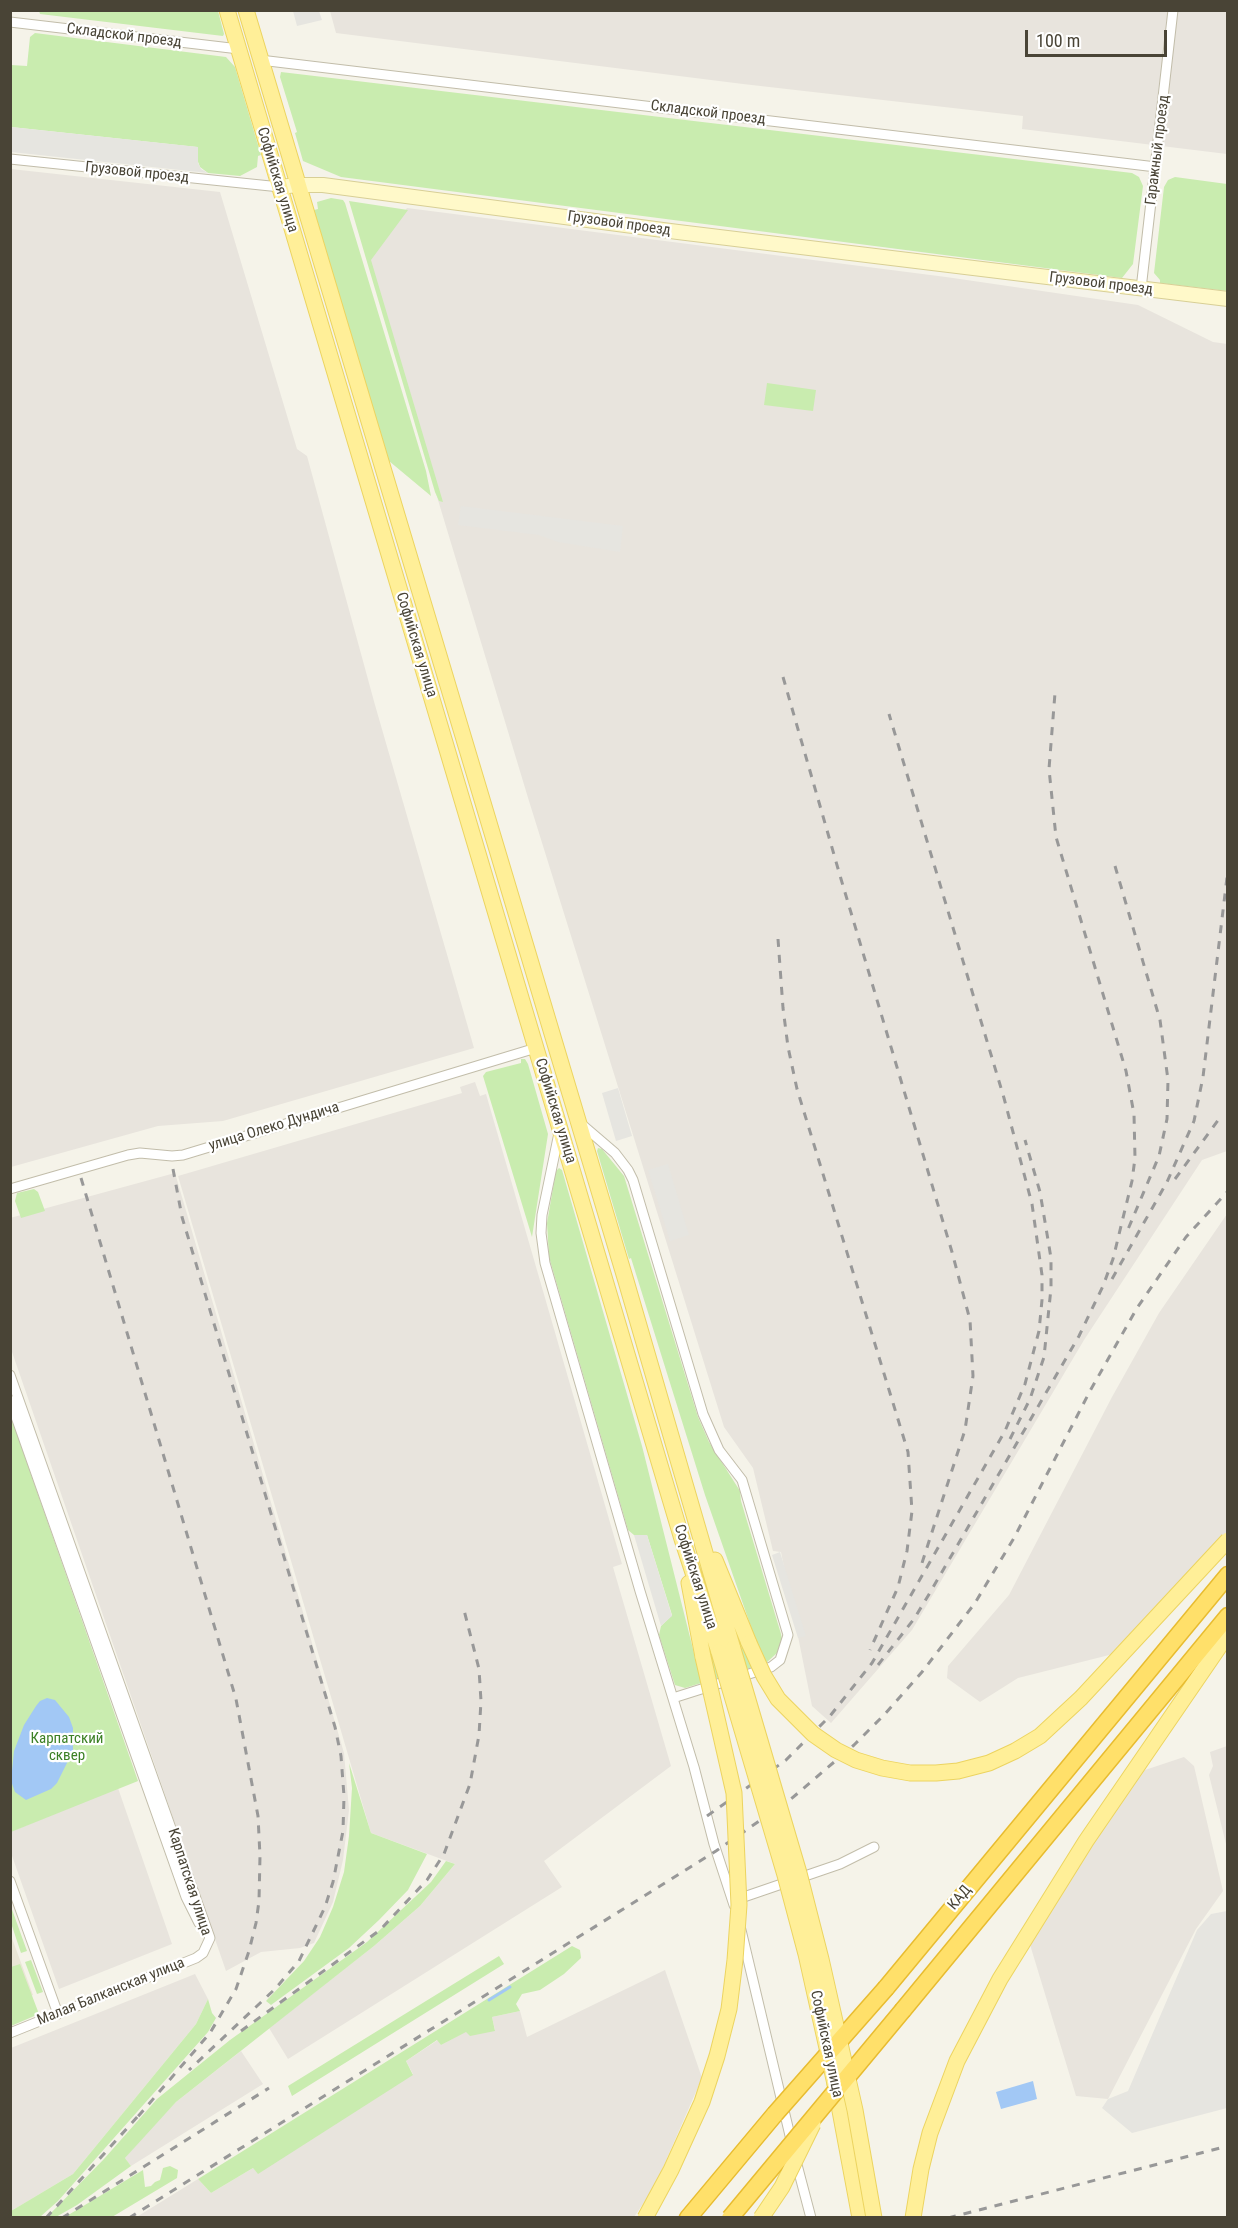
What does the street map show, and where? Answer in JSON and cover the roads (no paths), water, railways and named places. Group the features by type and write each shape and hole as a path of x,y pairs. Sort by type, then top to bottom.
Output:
{"highway":[{"name":"КАД","path":"688,2217 886,1988 1227,1575"},
{"name":"КАД","path":"730,2217 817,2116 1227,1616"}],"main road":[{"name":"Софийская улица","path":"227,10 681,1539 726,1650 799,1873 855,2110 874,2217"},
{"name":"Софийская улица","path":"246,10 701,1534 726,1650 806,1954 842,2118 860,2217"},
{"path":"701,1534 718,1566 764,1676 778,1699 813,1734 836,1750 856,1760 910,1773 958,1771 989,1763 1016,1751 1040,1736 1081,1698 1227,1540"},
{"path":"645,2217 671,2170 702,2102 717,2056 729,2009 740,1905 734,1793 696,1625 681,1539"},
{"path":"913,2217 930,2133 957,2061 999,1979 1086,1841 1227,1634"},
{"path":"760,2217 782,2187 817,2116"},
{"path":"854,2217 855,2193"}],"street":[{"name":"Гаражный проезд","path":"1141,289 1173,10"},
{"name":"Складской проезд","path":"10,22 238,49"},
{"name":"Складской проезд","path":"260,60 1156,167"},
{"name":"Грузовой проезд","path":"10,159 280,187 297,184 323,185 678,232 1227,299"},
{"name":"улица Олеко Дундича","path":"10,1189 128,1155 140,1153 183,1155 536,1048"},
{"path":"578,1121 615,1153 633,1180 703,1414 719,1450 742,1480 788,1635 780,1660 771,1667 674,1698"},
{"path":"560,1127 542,1215 541,1233 545,1263 634,1571 674,1698 714,1844 733,1901 811,2217"},
{"name":"Карпатская улица","path":"10,1375 210,1938 207,1945"},
{"name":"Карпатская улица","path":"10,1400 186,1897 207,1945"},
{"path":"733,1901 840,1864 874,1847"},
{"path":"10,1881 58,2014"},
{"name":"Малая Балканская улица","path":"10,2033 196,1958 203,1953 207,1945"}],"water":[{"path":"47,1698 55,1700 69,1717 73,1728 73,1751 57,1783 51,1789 26,1800 15,1792 11,1781 14,1751 24,1725 40,1701"},
{"path":"1033,2081 1037,2099 1001,2109 996,2092"}],"waterway":[{"path":"489,2000 510,1987"}],"railway":[{"path":"783,677 970,1320 973,1376 965,1430 922,1563"},
{"path":"878,1665 914,1619 1079,1336 1113,1259 1132,1181 1135,1158 1134,1114 1126,1071 1056,837 1049,769 1055,693"},
{"path":"707,1816 786,1760 830,1716 872,1663 1005,1431 1025,1384 1039,1331 1042,1275 1032,1204 1004,1098 889,714"},
{"path":"1115,866 1160,1020 1168,1080 1167,1119 1159,1156 1126,1234"},
{"path":"1112,1279 1167,1182 1194,1121 1203,1077 1228,869"},
{"path":"778,939 783,1008 797,1089 908,1452 912,1511 907,1551 898,1587 870,1650"},
{"path":"1175,1179 1219,1119"},
{"path":"1010,1439 1030,1399 1044,1357 1051,1288 1051,1258 1040,1192 1025,1140"},
{"path":"173,1169 182,1217 335,1727 341,1756 344,1796 343,1831 333,1882 325,1907 299,1961 275,1989 189,2070"},
{"path":"81,1178 236,1699 258,1816 259,1901 249,1951 236,1989 210,2033 135,2120"},
{"path":"129,2218 716,1851 791,1799 854,1745 922,1672 975,1603 1014,1538 1090,1391 1137,1308 1186,1237 1228,1191"},
{"path":"241,2031 380,1930 427,1880 444,1854 470,1784 479,1735 481,1701 479,1669 464,1610"},
{"path":"62,2218 269,2088"},
{"path":"46,2218 139,2115"},
{"path":"948,2218 1228,2146"}],"park label":[{"name":"Карпатский сквер","path":"67,1748"}]}
